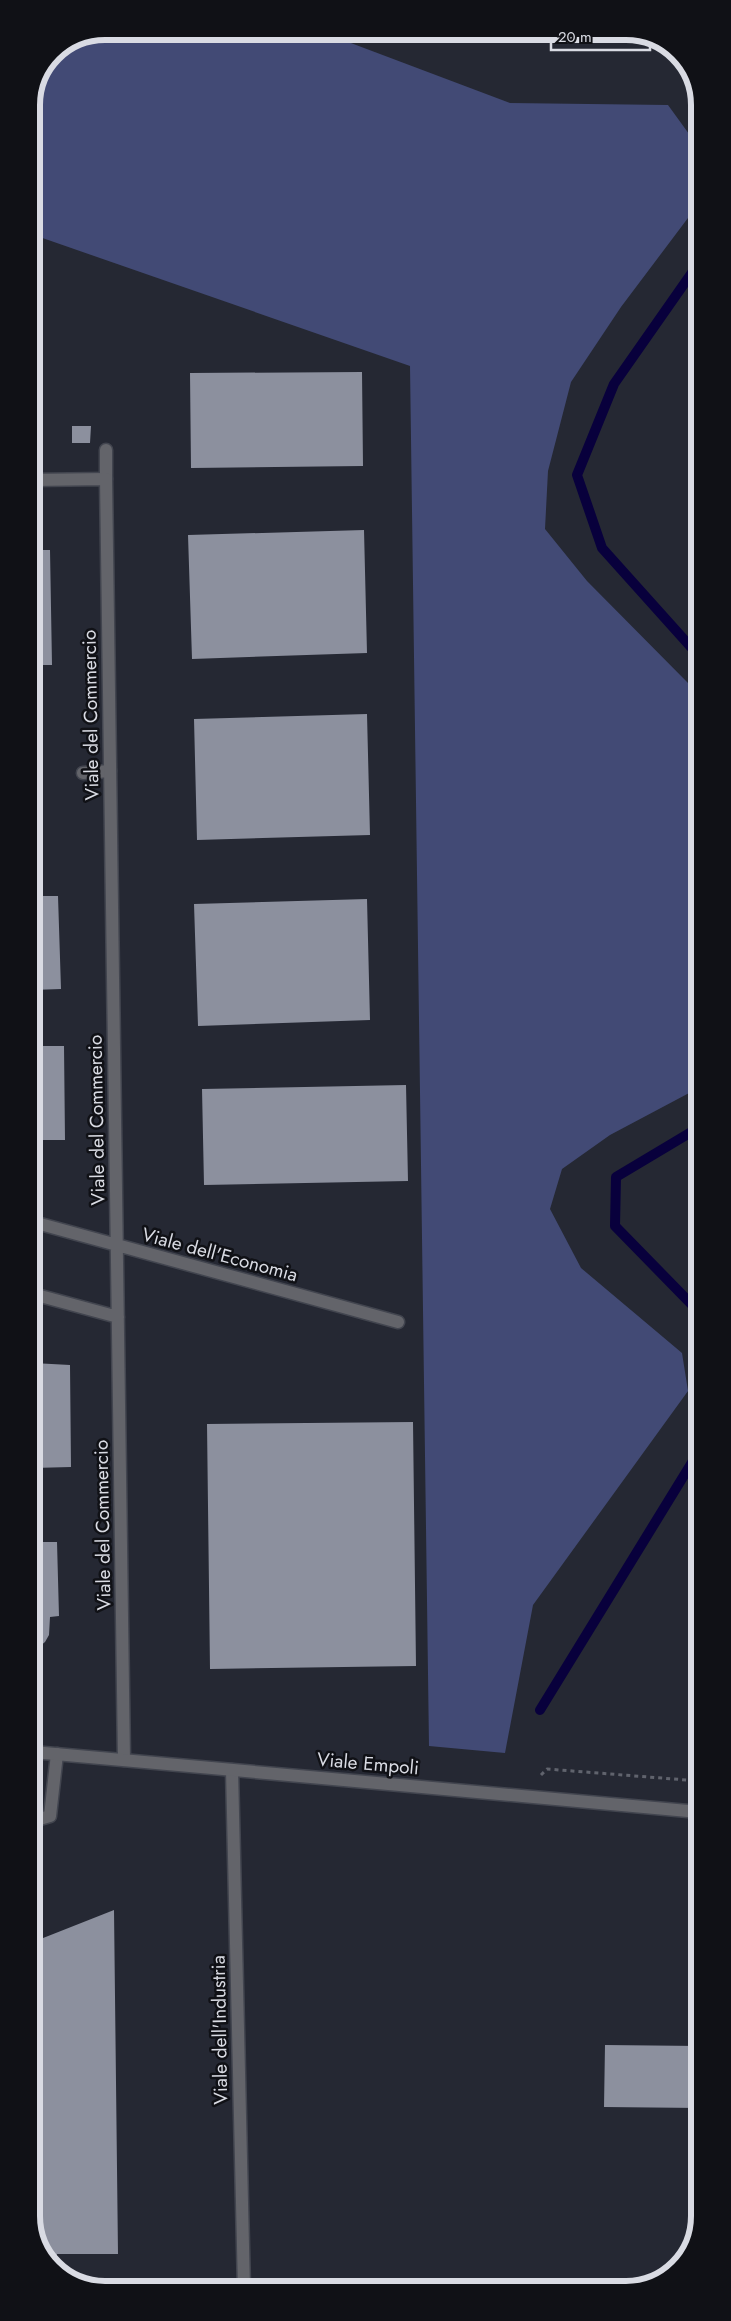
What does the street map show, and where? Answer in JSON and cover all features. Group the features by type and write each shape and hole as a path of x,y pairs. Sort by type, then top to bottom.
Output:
{"street":[{"name":"Viale del Commercio","path":"106,450 124,1760"},
{"path":"40,480 106,479"},
{"path":"83,773 110,772"},
{"name":"Viale dell'Economia","path":"40,1224 398,1322"},
{"path":"40,1296 118,1317"},
{"name":"Viale Empoli","path":"40,1753 691,1811"},
{"path":"40,1819 50,1816 57,1754"},
{"name":"Viale dell'Industria","path":"232,1770 244,2281"}],"path":[{"path":"522,1795 547,1769 691,1780"}],"shaded area":[{"path":"105,40 343,40 510,103 668,105 691,137 691,214 621,307 571,382 548,471 545,529 587,581 691,687 691,1092 610,1135 562,1169 550,1209 581,1268 682,1353 688,1391 533,1605 505,1753 429,1746 410,366 40,237 41,92 51,69 59,59 80,45 92,41"}],"building":[{"path":"362,372 363,466 191,468 190,373"},
{"path":"72,426 91,426 90,443 72,443"},
{"path":"364,530 367,653 192,659 188,535"},
{"path":"40,550 50,550 52,665 40,665"},
{"path":"367,714 370,835 197,840 194,719"},
{"path":"40,896 58,896 61,989 40,990"},
{"path":"367,899 370,1020 198,1026 194,904"},
{"path":"40,1046 64,1046 65,1140 40,1140"},
{"path":"406,1085 408,1181 204,1185 202,1089"},
{"path":"40,1363 70,1365 71,1467 40,1468"},
{"path":"413,1422 416,1666 210,1669 207,1424"},
{"path":"40,1542 57,1542 59,1616 50,1617 49,1635 40,1646"},
{"path":"114,1910 118,2254 57,2254 57,2260 42,2233 40,2216 40,1939"},
{"path":"605,2045 691,2046 691,2108 604,2107"}],"waterway":[{"path":"691,274 614,384 577,475 602,548 691,647"},
{"path":"691,1132 616,1177 615,1226 691,1304"},
{"path":"540,1710 691,1464"}]}
